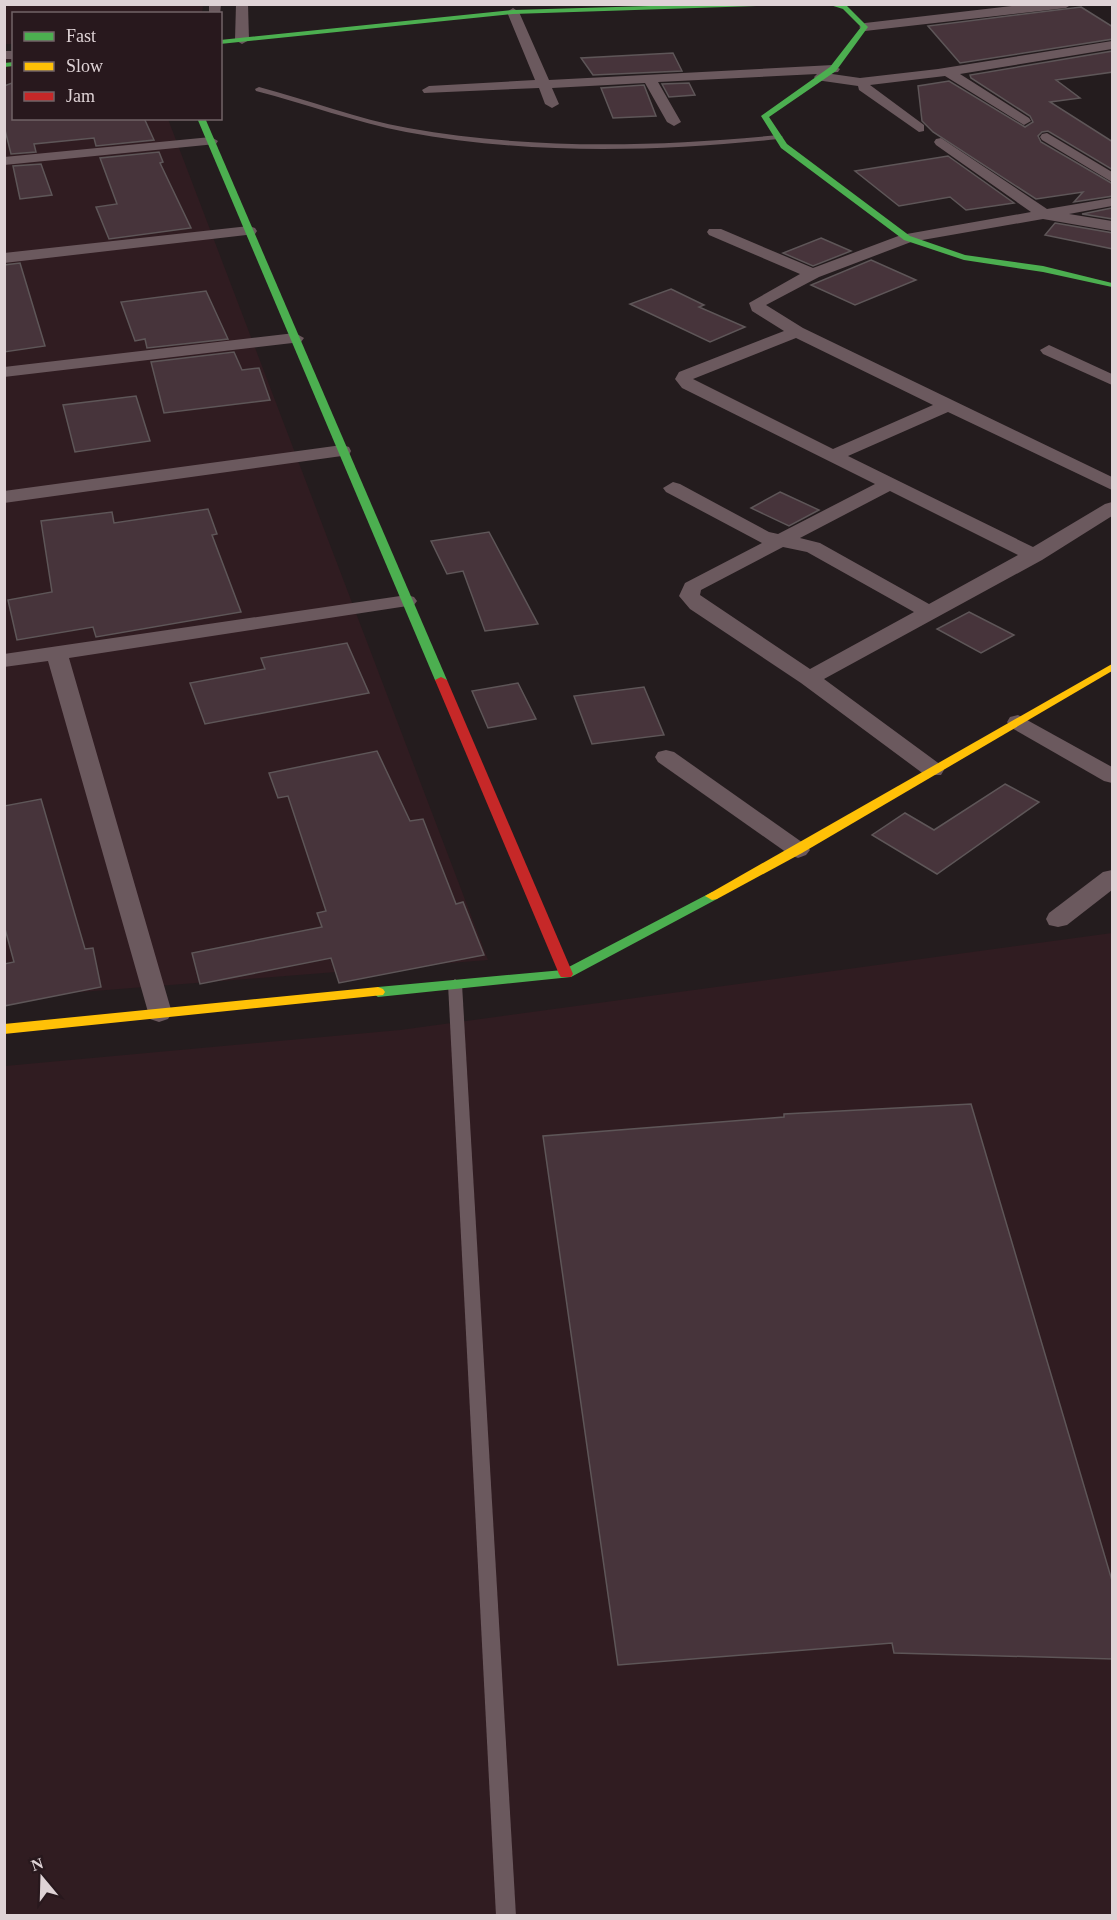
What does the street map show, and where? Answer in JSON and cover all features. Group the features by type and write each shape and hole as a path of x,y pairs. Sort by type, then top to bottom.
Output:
{"street":[{"path":"242,4 242,40"},
{"path":"222,42 513,12 613,7 811,4"},
{"path":"830,4 845,7 865,27"},
{"path":"837,5 842,4"},
{"path":"1066,4 865,27 821,76 765,116 784,146 907,238 964,256 1043,269 1113,285"},
{"path":"513,12 552,104"},
{"path":"429,90 650,78 821,76 860,82 943,72 1113,45"},
{"path":"864,87 932,77 943,72"},
{"path":"943,72 1024,121"},
{"path":"821,76 864,87 919,128"},
{"path":"650,78 674,122"},
{"path":"202,120 566,974"},
{"path":"1047,137 1113,178"},
{"path":"4,161 211,141"},
{"path":"941,142 1046,215 1113,226"},
{"path":"1113,202 907,238 813,274 757,303 758,307 797,332 1113,484"},
{"path":"4,258 249,231"},
{"path":"715,232 813,274"},
{"path":"797,332 685,376 684,379 688,384 1035,556"},
{"path":"4,372 295,338"},
{"path":"1049,350 1113,380"},
{"path":"832,456 948,405"},
{"path":"4,497 342,450"},
{"path":"889,484 775,541 692,587 689,596 697,605 809,678 933,770"},
{"path":"673,488 775,541 813,547 927,611"},
{"path":"809,678 927,611 1035,556 1113,508"},
{"path":"4,661 407,601"},
{"path":"57,653 159,1013"},
{"path":"4,1029 566,974 798,850 1113,667"},
{"path":"1018,722 1113,776"},
{"path":"666,757 798,850"},
{"path":"1058,919 1113,878"}],"lane":[{"path":"259,89 385,125 510,145 662,148 778,138"},
{"path":"455,984 506,1916"}],"shaded area":[{"path":"5,4 203,4 202,12 12,12 12,44 5,44"},
{"path":"5,58 12,58 12,120 168,120 488,960 5,998"},
{"path":"1112,933 1112,1915 5,1916 5,1066 400,1030"}],"building":[{"path":"1081,7 1113,27 1113,39 960,63 928,26"},
{"path":"1113,51 1113,72 1056,80 1080,98 1050,102 1113,142 1113,170 1048,131 1038,136 1041,142 1113,184 1113,196 1074,202 1083,192 1036,199 933,132 922,121 918,86 949,81 1025,127 1033,122 1030,116 971,78 970,75"},
{"path":"673,53 682,71 593,75 581,58"},
{"path":"12,83 12,120 145,120 154,140 96,146 94,138 34,144 36,152 11,154 4,126 4,86"},
{"path":"689,83 695,95 669,97 662,84"},
{"path":"644,85 656,116 613,118 601,88"},
{"path":"159,152 163,162 160,163 191,228 109,239 96,207 117,204 100,158"},
{"path":"948,156 1014,203 966,210 950,197 899,206 855,171"},
{"path":"41,164 52,195 20,199 13,166"},
{"path":"1112,208 1113,219 1082,214"},
{"path":"1055,223 1113,233 1113,249 1045,235"},
{"path":"821,238 851,251 813,266 783,253"},
{"path":"871,260 916,280 855,305 811,285"},
{"path":"20,263 45,346 4,352 4,265"},
{"path":"671,289 704,305 699,307 745,327 710,342 630,304"},
{"path":"206,291 228,339 147,348 145,339 135,341 121,302"},
{"path":"234,352 242,370 259,368 270,400 164,413 151,362"},
{"path":"136,396 150,441 75,452 63,405"},
{"path":"780,492 819,510 789,526 751,508"},
{"path":"208,509 217,534 212,535 241,612 96,637 93,627 17,640 8,600 52,592 41,521 112,512 114,523"},
{"path":"489,532 538,624 485,631 463,571 447,574 431,541"},
{"path":"969,612 1014,635 981,653 937,629"},
{"path":"347,643 369,693 205,724 190,683 265,669 261,658"},
{"path":"518,683 536,719 488,728 472,691"},
{"path":"644,687 664,735 592,744 574,696"},
{"path":"377,751 410,821 423,819 456,904 463,902 484,955 339,983 331,958 200,984 192,953 322,927 317,913 326,911 288,796 278,798 269,773"},
{"path":"1005,784 1039,802 937,874 872,835 905,813 934,830"},
{"path":"41,799 85,949 93,948 101,987 4,1006 4,964 14,962 4,925 4,806"},
{"path":"971,1104 1113,1584 1113,1659 894,1653 892,1643 618,1665 543,1136 784,1117 784,1114"}],"traffic: fast":[{"path":"222,42 513,12 811,4"},
{"path":"830,4 845,7 865,27 833,69 765,116 784,146 907,238 964,257 1043,269 1112,285"},
{"path":"4,65 12,64"},
{"path":"202,120 441,680"},
{"path":"378,992 566,974 712,896"}],"traffic: slow":[{"path":"712,896 798,850 1112,667"},
{"path":"4,1029 378,992"}],"traffic: jam":[{"path":"441,680 566,974"}]}
